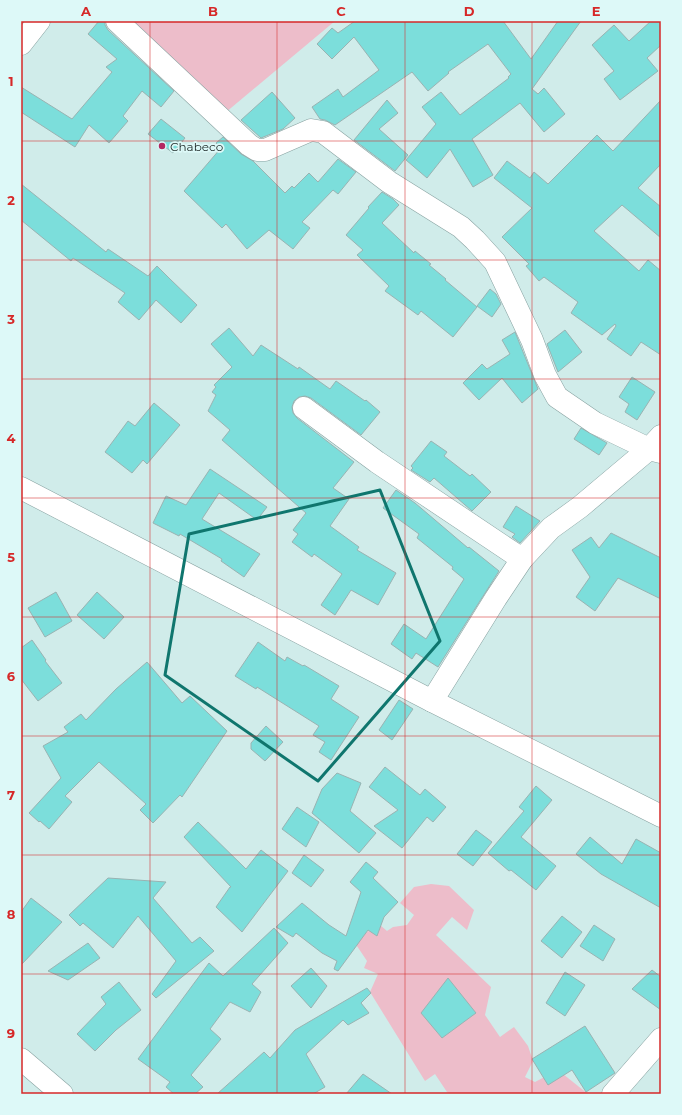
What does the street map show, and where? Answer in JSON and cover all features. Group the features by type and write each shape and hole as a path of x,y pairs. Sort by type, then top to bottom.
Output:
{"street":[{"path":"21,44 39,21"},
{"path":"117,21 249,146 257,150 265,150 311,130 324,132 389,182 461,227 495,262 532,340 556,397 595,423 657,446"},
{"path":"304,408 377,462 522,559"},
{"path":"432,701 522,559 551,528 657,446"},
{"path":"21,488 432,701 661,816"},
{"path":"612,1094 661,1039"},
{"path":"21,1059 62,1094"}],"highlighted area":[{"path":"380,490 440,641 318,781 165,675 189,534"}],"shaded area":[{"path":"114,21 335,21 219,118"},
{"path":"431,884 449,886 474,910 467,930 452,917 436,935 491,987 485,1015 500,1037 514,1027 528,1046 533,1061 525,1077 535,1082 552,1073 563,1074 588,1094 450,1094 435,1074 425,1081 370,992 378,974 364,968 367,961 353,940 380,925 387,931 393,927 407,925 414,915 400,903 414,887"}],"building":[{"path":"99,21 105,21 105,25 108,30 174,91 161,107 142,91 123,116 128,121 109,143 89,125 75,147 21,112 21,87 72,119 112,72 106,67 117,59 88,34"},
{"path":"355,21 503,21 531,59 558,21 581,21 532,89 538,94 544,88 565,114 544,132 520,103 472,139 493,175 473,187 450,149 427,178 406,160 436,124 422,107 441,92 460,115 509,78 508,77 511,74 488,44 448,72 449,73 428,91 412,72 335,125 320,119 312,107 338,89 343,97 379,70 354,37 332,59 317,44 332,28 338,33"},
{"path":"651,21 661,21 661,45 647,58 658,71 620,100 604,79 614,71 592,45 614,25 629,41"},
{"path":"272,92 295,118 283,129 261,138 241,120"},
{"path":"387,100 398,113 379,129 408,155 395,171 354,140"},
{"path":"661,100 661,164 638,188 661,207 661,238 622,205 594,231 639,271 648,260 661,271 661,355 641,342 631,356 607,339 616,326 615,324 602,335 571,313 578,302 544,277 539,281 526,266 529,264 502,237 532,208 494,178 507,161 530,178 534,172 548,184 597,135 613,151"},
{"path":"161,119 185,138 173,153 148,134"},
{"path":"223,137 241,154 253,161 285,193 292,186 294,188 309,173 318,182 338,159 356,172 338,194 333,190 302,222 310,228 293,249 269,230 247,249 226,224 222,228 184,191 221,148 216,143"},
{"path":"21,184 106,252 108,249 148,276 157,266 197,305 181,323 156,300 139,320 118,302 125,293 73,258 71,261 21,220"},
{"path":"382,192 399,205 382,223 414,253 415,251 431,264 429,265 477,307 453,337 421,311 418,315 385,291 389,286 357,255 363,250 346,235"},
{"path":"490,289 496,294 501,304 492,317 477,306"},
{"path":"229,328 253,356 261,345 298,369 299,367 330,389 336,381 365,401 366,400 380,412 361,435 311,398 305,396 299,397 294,401 292,407 293,413 297,418 354,462 333,488 349,499 330,526 359,547 357,550 396,573 378,605 351,590 335,615 321,605 342,574 314,554 312,557 292,542 298,534 293,530 306,513 222,440 230,430 208,411 216,395 212,392 216,387 214,385 232,367 211,344"},
{"path":"565,330 582,352 558,372 547,344"},
{"path":"515,332 538,389 522,403 502,378 479,400 463,383 482,364 487,369 510,354 502,340"},
{"path":"632,377 655,392 637,420 625,412 629,404 619,397"},
{"path":"154,403 180,425 147,464 143,460 132,473 105,452 128,421 135,426"},
{"path":"581,428 607,443 599,455 574,439"},
{"path":"431,441 447,452 444,456 470,476 472,474 491,492 472,511 434,478 430,482 411,470 413,468 411,466"},
{"path":"210,469 267,507 257,520 219,493 202,519 260,554 244,577 221,561 222,559 180,534 179,536 153,523 166,496 186,505"},
{"path":"396,490 415,503 468,548 469,547 499,571 438,667 416,653 412,659 391,644 404,624 426,639 464,579 452,569 453,567 417,538 419,534 383,508"},
{"path":"516,506 540,521 520,543 512,537 515,534 503,527"},
{"path":"611,533 661,558 661,599 618,578 595,611 576,597 590,577 572,550 591,537 599,548"},
{"path":"56,592 72,621 45,637 28,608"},
{"path":"97,592 124,617 104,639 77,615"},
{"path":"32,640 46,660 45,661 62,683 38,701 21,679 21,648"},
{"path":"258,642 285,661 287,657 303,666 304,665 339,686 331,699 359,717 331,760 319,752 325,742 313,735 319,726 257,687 256,689 235,676"},
{"path":"147,662 182,703 190,696 227,731 182,797 180,795 153,823 140,810 146,804 99,762 65,796 72,802 49,829 29,813 61,778 43,746 68,732 64,727 81,714 86,720 116,689"},
{"path":"399,700 413,709 392,740 379,730"},
{"path":"266,726 283,742 265,761 251,749 251,743"},
{"path":"385,767 420,795 425,789 446,807 433,822 427,817 402,848 374,826 398,810 369,787"},
{"path":"337,773 361,783 350,811 376,833 359,853 312,813 322,789"},
{"path":"536,786 552,800 521,837 556,866 536,890 511,870 509,871 488,853 524,811 519,807"},
{"path":"297,807 319,822 306,847 282,829"},
{"path":"198,822 246,869 261,850 288,871 242,932 216,907 231,887 184,837"},
{"path":"476,830 492,842 473,866 457,854"},
{"path":"590,837 622,864 636,839 661,853 661,908 601,874 576,854"},
{"path":"304,855 324,870 311,887 292,873"},
{"path":"366,862 378,872 373,878 398,902 384,917 377,936 368,930 338,971 334,969 337,961 322,953 296,933 293,937 276,927 302,903 329,925 346,936 361,892 350,882"},
{"path":"108,878 166,882 153,898 192,943 200,937 214,951 156,998 152,994 176,961 138,916 113,948 83,923 80,926 69,915"},
{"path":"31,898 62,922 21,965 21,912"},
{"path":"562,916 582,932 562,958 541,941"},
{"path":"594,925 615,939 603,961 580,946"},
{"path":"274,928 288,943 252,984 261,992 250,1012 230,1002 210,1029 221,1039 191,1075 203,1087 195,1094 174,1094 166,1087 170,1082 138,1059 209,963 223,976"},
{"path":"88,943 100,958 68,980 48,971"},
{"path":"311,968 327,986 311,1008 291,986"},
{"path":"652,970 661,977 661,1010 632,989"},
{"path":"565,972 585,985 565,1016 546,1003"},
{"path":"448,978 476,1013 442,1038 421,1013"},
{"path":"119,982 141,1010 116,1030 95,1051 77,1034 106,1004 101,997"},
{"path":"367,988 371,993 361,1003 369,1013 348,1025 343,1020 306,1054 325,1087 313,1094 217,1094 264,1052 270,1058 295,1030"},
{"path":"585,1026 615,1073 586,1092 572,1070 548,1085 532,1059"},
{"path":"363,1074 392,1094 346,1094"}],"place":[{"name":"Chabeco","path":"162,146"}]}
